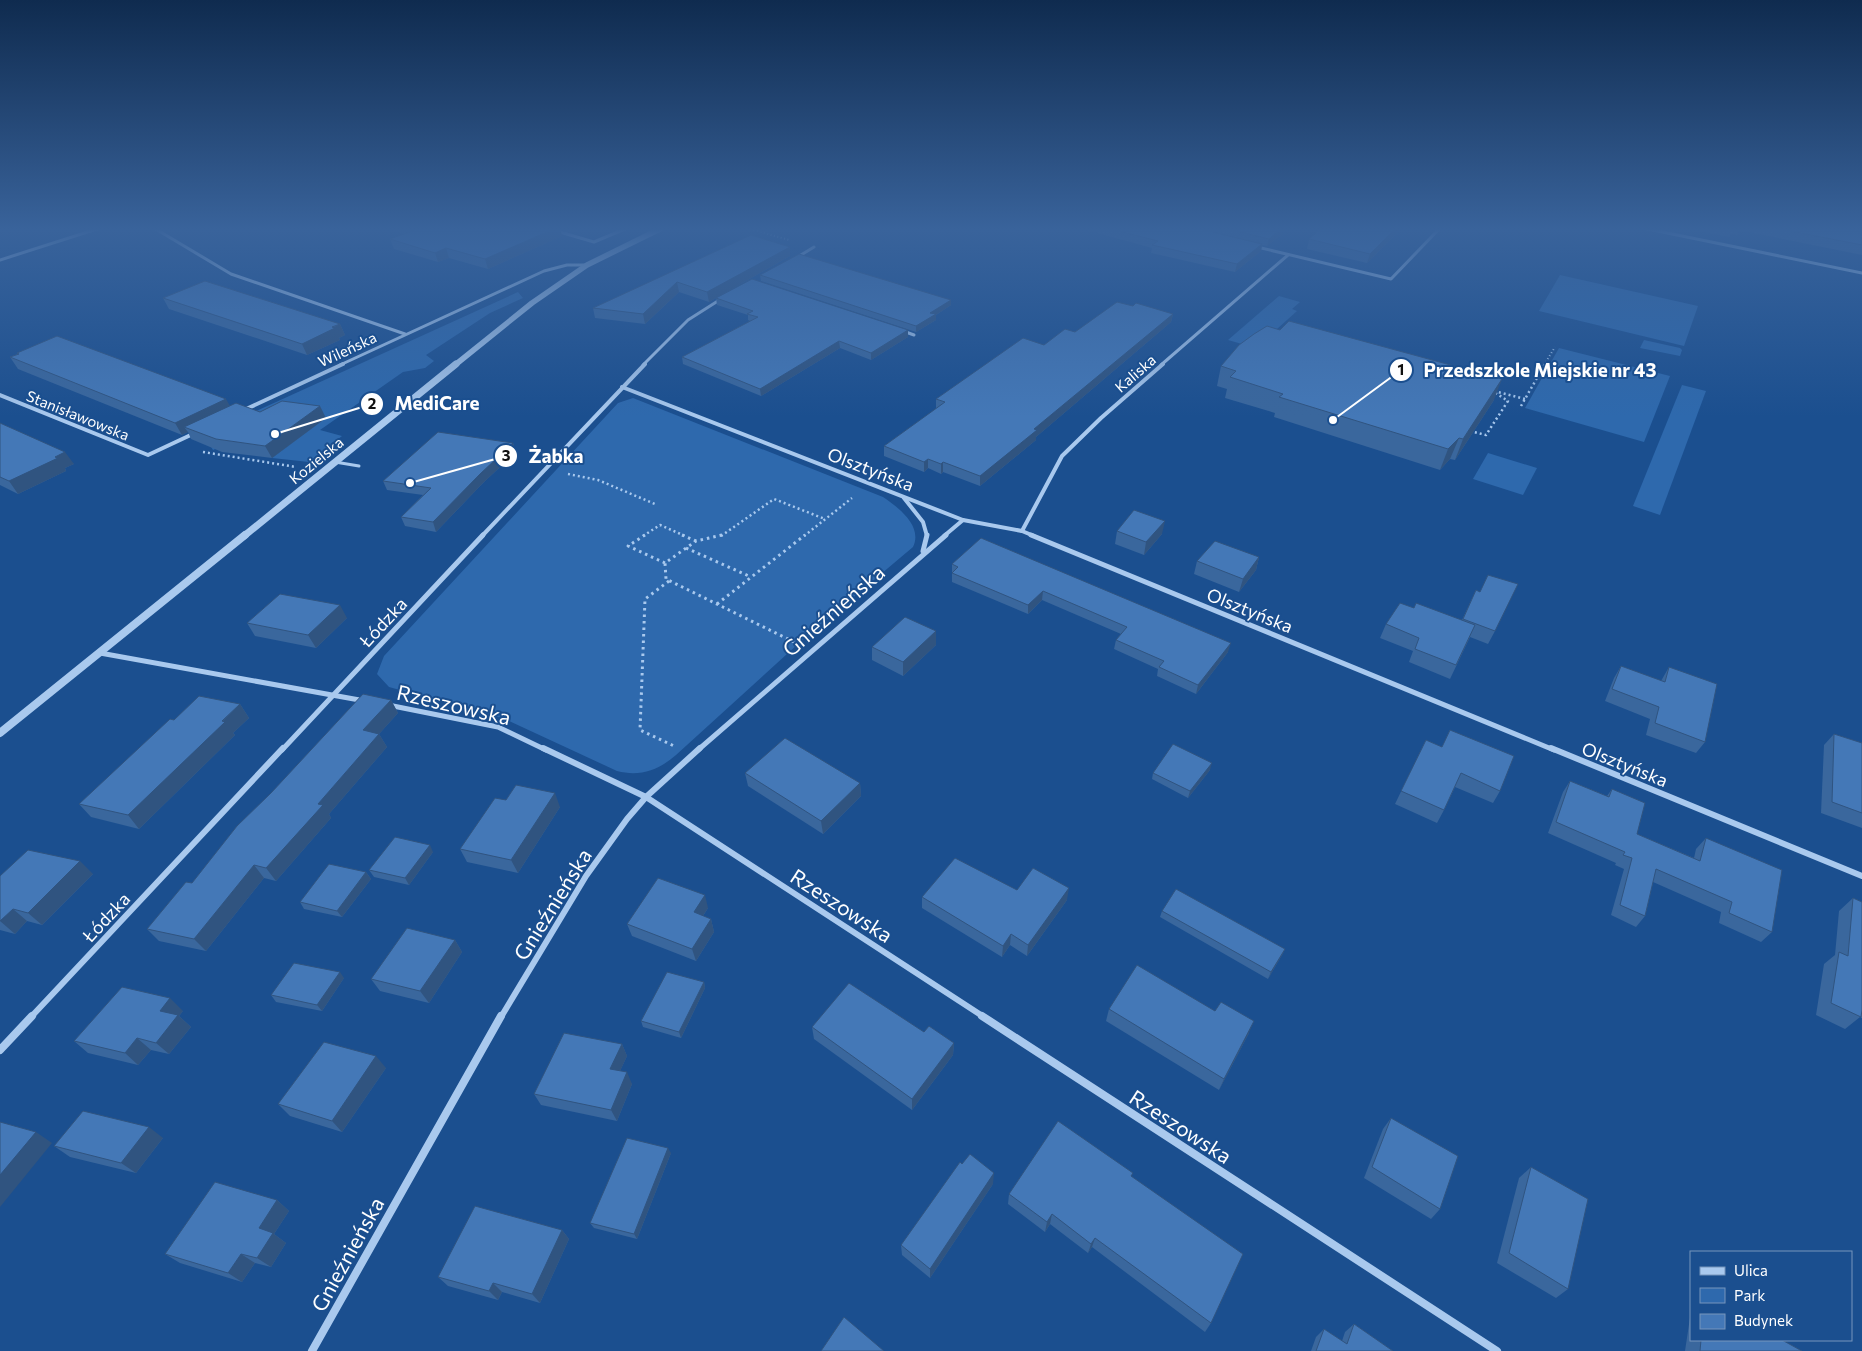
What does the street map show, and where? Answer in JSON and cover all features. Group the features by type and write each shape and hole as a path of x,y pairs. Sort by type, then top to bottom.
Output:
{"street":[{"path":"281,291 406,334"},
{"name":"Wileńska","path":"239,413 500,291"},
{"name":"Kozielska","path":"0,733 532,303 549,291"},
{"name":"Kaliska","path":"1022,531 1062,456 1101,418 1247,291"},
{"name":"Łódzka","path":"0,1050 622,386 688,320 728,295"},
{"path":"895,329 914,335"},
{"name":"Olsztyńska","path":"622,386 963,520 1022,531 1862,876"},
{"name":"Stanisławowska","path":"0,395 148,455 168,446"},
{"path":"168,446 203,429"},
{"path":"902,496 916,512 927,533 926,548 921,555"},
{"name":"Gnieźnieńska","path":"312,1351 475,1058 586,876 627,819 646,797 692,755 963,520"},
{"name":"Rzeszowska","path":"100,653 373,702"},
{"name":"Rzeszowska","path":"383,704 498,727 646,797 1497,1351"}],"lane":[{"path":"335,462 359,466"}],"path":[{"path":"1521,406 1555,347"},
{"path":"1467,430 1486,435 1508,401 1490,390 1525,399"},
{"path":"168,446 324,471"},
{"path":"544,470 598,480 654,504"},
{"path":"717,604 871,483"},
{"path":"664,563 696,541 719,537 774,499 825,519"},
{"path":"664,563 628,546 660,525 696,541"},
{"path":"686,548 751,578"},
{"path":"664,563 666,579 669,581 812,650"},
{"path":"669,581 645,599 640,730 692,755"}],"green space":[{"path":"1551,291 1631,291 1698,306 1684,346 1539,311"},
{"path":"518,292 523,298 490,313 426,355 434,361 425,368 403,372 320,430 342,436 309,462 272,458 324,419 288,413 213,450 206,438 219,428"},
{"path":"1279,296 1300,302 1292,309 1297,311 1256,348 1228,340"},
{"path":"1644,340 1680,348 1682,350 1680,356 1640,348"},
{"path":"1559,348 1670,376 1644,442 1525,408"},
{"path":"1682,385 1706,391 1660,515 1633,506"},
{"path":"633,398 883,497 908,518 915,532 913,547 798,644 676,755 663,765 649,771 625,773 617,771 505,719 389,687 377,674 384,656 618,403"},
{"path":"1488,453 1537,468 1523,495 1473,479"}],"building":[{"path":"180,291 237,291 340,324 302,344 163,298"},
{"path":"630,291 667,291 643,314 593,308"},
{"path":"729,291 789,291 908,330 871,353 839,341 760,389 682,357 758,317 747,314 753,311 716,298"},
{"path":"809,291 921,291 951,300 930,313 936,314 916,326"},
{"path":"1117,302 1133,306 1136,303 1173,314 980,476 943,462 941,464 928,459 924,462 884,446 945,402 936,399 1023,338 1044,345 1065,329 1075,332"},
{"path":"1289,321 1502,379 1463,439 1459,438 1448,449 1279,397 1283,394 1230,377 1236,371 1221,366 1239,345 1254,334 1267,326 1280,330"},
{"path":"57,336 226,399 175,423 10,357"},
{"path":"282,401 320,406 265,446 216,439 184,427 236,403 260,412"},
{"path":"0,423 65,452 55,457 58,458 9,481 0,477"},
{"path":"438,432 513,443 433,522 401,517 431,488 383,481"},
{"path":"1134,510 1165,521 1146,542 1117,531"},
{"path":"981,538 1231,643 1198,685 1159,667 1164,661 1116,640 1127,627 1043,591 1028,605 952,573 958,567 952,564"},
{"path":"1215,541 1259,557 1243,579 1197,561"},
{"path":"1488,575 1518,584 1495,631 1463,619 1476,590 1480,592"},
{"path":"280,594 340,605 308,635 247,623"},
{"path":"1400,603 1414,608 1416,603 1475,625 1456,665 1415,649 1419,638 1386,624"},
{"path":"905,617 936,631 903,662 872,647"},
{"path":"1621,666 1665,682 1669,667 1717,684 1705,742 1655,723 1659,707 1612,689"},
{"path":"363,694 391,700 363,730 379,734 318,804 323,805 266,868 254,865 194,939 147,929 186,882 192,883 237,826 271,793"},
{"path":"199,696 240,704 222,721 225,722 128,815 79,804 170,719 174,720"},
{"path":"1450,730 1514,756 1500,791 1461,773 1444,810 1401,791 1426,740 1442,747"},
{"path":"1834,734 1862,743 1862,813 1832,802"},
{"path":"785,738 860,783 821,821 745,773"},
{"path":"1173,744 1212,763 1190,791 1153,773"},
{"path":"1570,781 1609,797 1612,789 1645,803 1637,834 1700,861 1706,838 1782,870 1772,932 1729,913 1732,902 1656,869 1645,916 1620,905 1632,858 1623,855 1625,852 1556,822"},
{"path":"516,785 555,793 511,860 460,849 495,798 506,800"},
{"path":"395,837 430,845 405,878 369,870"},
{"path":"28,850 80,861 28,913 13,909 0,921 0,876"},
{"path":"955,858 1017,890 1033,868 1069,888 1028,945 1011,934 1003,946 922,897"},
{"path":"329,864 366,872 337,911 300,902"},
{"path":"658,878 705,895 694,912 711,919 692,949 627,924"},
{"path":"1176,889 1285,949 1271,972 1162,911"},
{"path":"1853,898 1862,902 1861,1017 1831,1003 1839,952 1848,956"},
{"path":"407,928 455,940 420,991 371,979"},
{"path":"294,963 340,972 317,1005 271,995"},
{"path":"1137,965 1215,1011 1221,1002 1254,1021 1224,1079 1109,1009"},
{"path":"667,972 704,982 679,1032 641,1021"},
{"path":"849,983 924,1032 929,1026 954,1043 912,1099 812,1027"},
{"path":"122,987 170,998 160,1011 178,1015 156,1043 137,1038 125,1053 74,1041"},
{"path":"564,1033 622,1044 610,1069 627,1072 611,1110 534,1094"},
{"path":"324,1042 376,1056 332,1121 278,1104"},
{"path":"83,1111 149,1127 121,1163 54,1146"},
{"path":"1391,1118 1458,1156 1440,1209 1372,1167"},
{"path":"1058,1121 1133,1173 1131,1176 1243,1254 1211,1323 1095,1238 1091,1244 1052,1214 1047,1222 1009,1194"},
{"path":"0,1122 36,1132 0,1175"},
{"path":"627,1138 668,1148 634,1234 590,1223"},
{"path":"970,1154 994,1173 930,1269 901,1245 960,1162 962,1164"},
{"path":"1531,1167 1588,1199 1568,1289 1509,1253"},
{"path":"215,1182 277,1200 259,1228 273,1233 257,1258 241,1254 228,1273 165,1254"},
{"path":"475,1206 562,1230 532,1294 493,1283 489,1291 438,1277"},
{"path":"844,1317 884,1351 821,1351"},
{"path":"1354,1324 1393,1351 1316,1351 1324,1329 1347,1344"},
{"path":"1701,1341 1784,1341 1802,1351 1700,1351"}],"place":[{"name":"Przedszkole Miejskie nr 43","path":"1333,420"},
{"name":"MediCare","path":"275,434"},
{"name":"Żabka","path":"410,483"}]}
